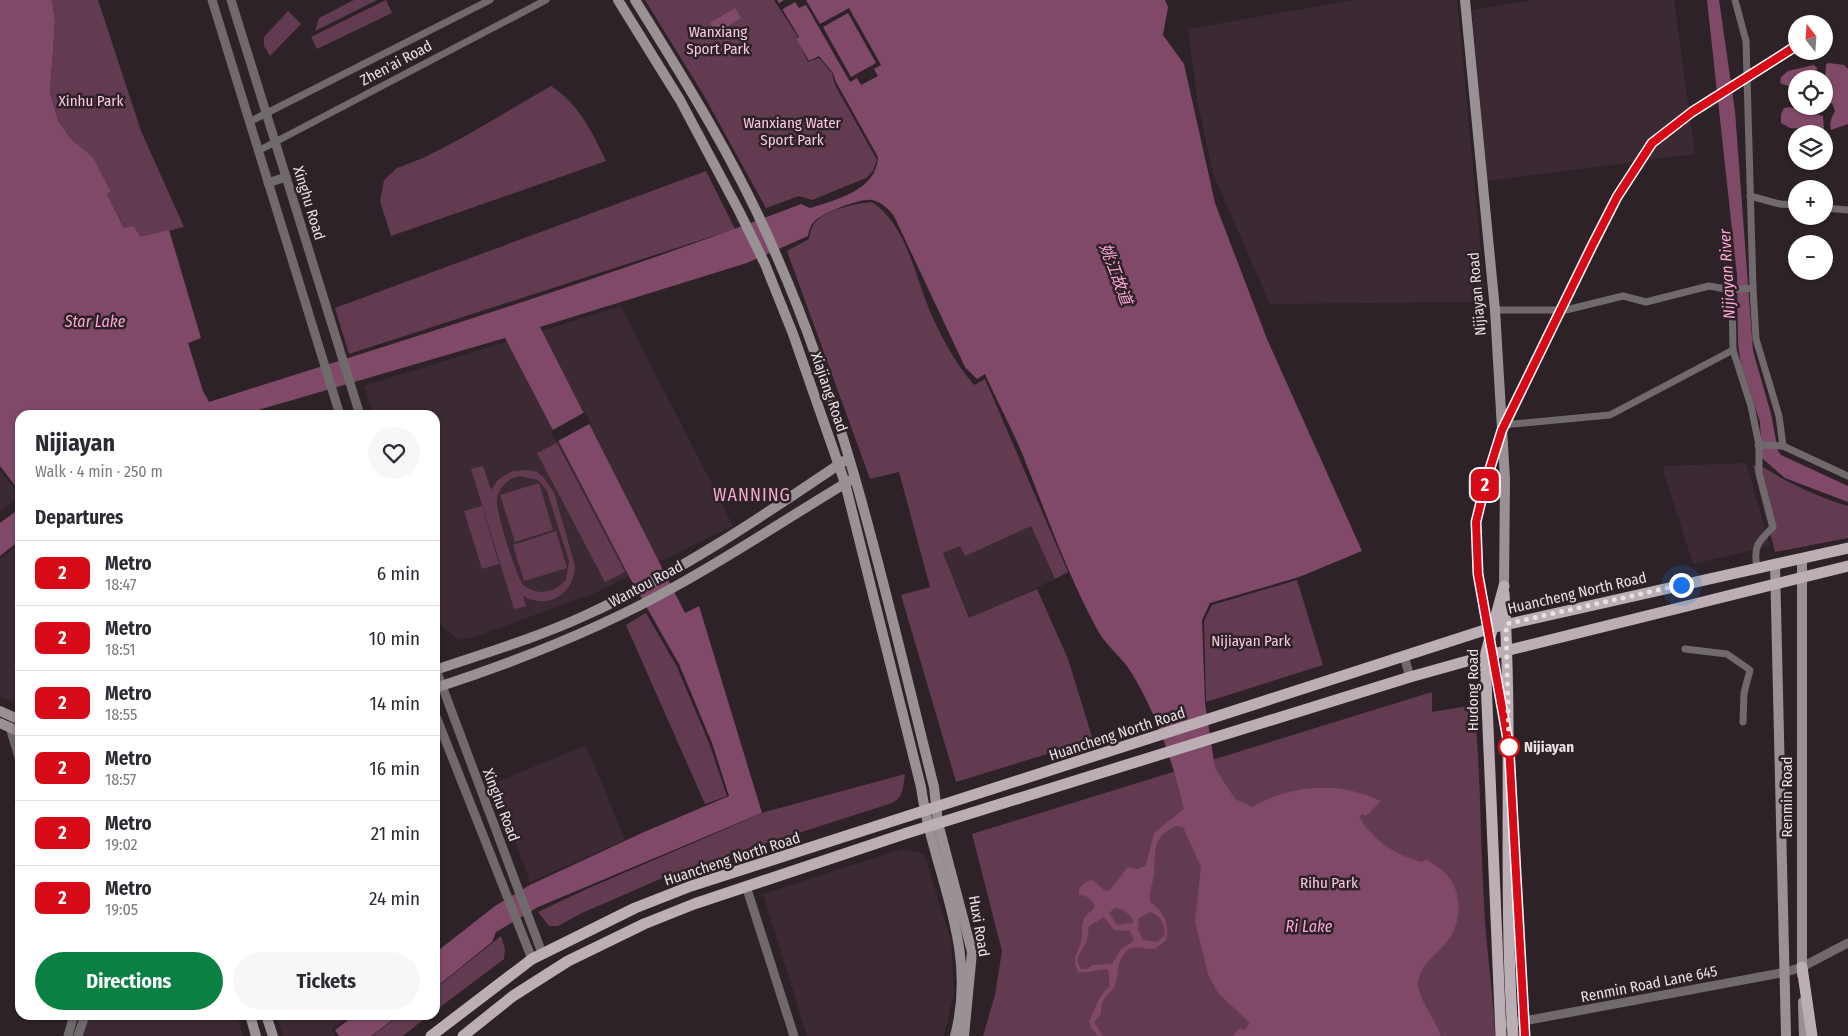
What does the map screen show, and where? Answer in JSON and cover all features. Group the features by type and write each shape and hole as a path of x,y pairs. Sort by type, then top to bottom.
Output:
{"main road":[{"name":"Xiajiang Road","path":"618,0 680,100 739,211 762,259 793,334 845,483 921,787 930,810 933,825"},
{"name":"Xiajiang Road","path":"635,0 690,88 753,205 777,256 807,330 850,457 870,534 934,787 930,810"},
{"name":"Nijiayan Road","path":"1465,0 1494,310 1502,425 1505,479 1504,586"},
{"name":"Wantou Road","path":"440,667 527,640 634,592 669,574 760,519 850,457"},
{"name":"Wantou Road","path":"440,686 557,644 639,606 752,542 855,477"},
{"name":"Huancheng North Road","path":"431,1036 537,956 635,908 691,886 1491,628 1848,548"},
{"name":"Renmin Road","path":"1802,559 1802,967"},
{"name":"Renmin Road","path":"1775,564 1786,1036"},
{"name":"Huancheng North Road","path":"463,1036 513,996 568,961 644,924 746,886 933,825 1410,677 1508,650 1848,566"},
{"path":"1504,586 1508,650 1507,898 1513,1036"},
{"name":"Hudong Road","path":"1500,1030 1485,656 1491,628 1504,586"},
{"path":"0,711 15,718"},
{"path":"0,722 15,729"},
{"name":"Huxi Road","path":"933,825 961,951 961,986 956,1036"},
{"name":"Huxi Road","path":"933,825 972,952 964,1036"},
{"path":"1802,967 1809,1033"},
{"path":"251,1020 256,1036"},
{"path":"267,1020 272,1036"}],"street":[{"path":"212,0 338,410"},
{"name":"Xinghu Road","path":"231,0 358,410"},
{"name":"Zhen'ai Road","path":"249,122 490,0"},
{"name":"Zhen'ai Road","path":"258,151 546,0"},
{"path":"1735,0 1746,41 1756,339 1779,416 1782,446"},
{"path":"268,183 286,176"},
{"path":"1750,196 1788,204"},
{"path":"1833,209 1848,210"},
{"path":"1494,310 1566,310 1623,296 1646,302 1709,286 1732,290 1753,288"},
{"path":"1732,290 1733,350 1751,406 1760,445 1759,473 1773,527 1757,542 1755,556 1757,568"},
{"path":"1502,425 1610,415 1733,350"},
{"path":"1760,445 1782,446 1848,476"},
{"path":"857,530 870,534"},
{"path":"1685,649 1727,654 1750,670 1744,693 1743,722"},
{"path":"1404,656 1410,677"},
{"name":"Xinghu Road","path":"440,692 537,956"},
{"name":"Xinghu Road","path":"440,726 537,956"},
{"path":"746,886 794,1036"},
{"name":"Renmin Road Lane 645","path":"1500,1030 1512,1023 1786,972 1802,967 1848,944"},
{"path":"68,1036 73,1020"},
{"path":"78,1036 83,1020"}],"shaded area":[{"path":"1354,0 1457,0 1486,302 1270,304 1213,174 1198,104 1188,29"},
{"path":"1534,0 1674,0 1695,154 1487,181 1472,10"},
{"path":"621,306 733,526 595,593 472,638 459,640 441,626 440,623 440,410 372,410 364,386"},
{"path":"1746,463 1770,546 1693,564 1663,470 1664,466"},
{"path":"0,470 15,490 15,500 0,512"},
{"path":"1031,525 1055,579 970,619 943,553 960,546 965,556"},
{"path":"15,547 15,702 0,696 0,559"},
{"path":"586,745 625,840 530,882 495,783"},
{"path":"902,849 924,854 951,940 954,994 944,1036 807,1036 763,894"},
{"path":"88,1020 238,1020 243,1036 83,1036"},
{"path":"278,1020 345,1020 332,1029 335,1036 283,1036"}],"green space":[{"name":"Xinhu Park","path":"52,0 98,0 141,131 184,227 140,238 134,226 125,229 107,194 111,192 93,157 71,139 58,120 50,93 55,21"},
{"path":"354,0 377,0 315,31 319,18"},
{"path":"386,0 392,13 317,49 311,37"},
{"name":"Wanxiang Water Sport Park","path":"645,0 774,0 798,37 796,38 808,62 819,58 832,73 835,85 877,160 873,171 866,178 812,200 799,196 766,208 703,94"},
{"path":"288,11 301,24 270,56 264,46 264,37"},
{"path":"551,86 569,101 584,119 606,161 391,236 380,201 384,180 397,168 423,158 462,138"},
{"path":"706,171 735,229 349,354 335,308"},
{"path":"872,202 884,212 901,236 908,250 929,309 954,358 974,385 985,379 1068,572 1055,579 1031,526 965,556 960,546 943,553 969,618 1037,589 1068,659 1093,740 956,782 901,595 930,587 899,472 870,479 787,251 809,239 811,229 819,219 833,211"},
{"path":"557,443 625,572 605,582 537,453"},
{"path":"1753,465 1767,469 1785,480 1848,506 1848,538 1775,552"},
{"path":"483,466 491,490 498,480 512,471 528,470 537,472 543,477 554,492 575,566 574,576 570,584 558,597 542,601 523,596 526,606 514,609 471,469","holes":["520,476 538,480 547,491 569,561 566,580 556,588 545,592 533,590 522,584 506,541 497,506 500,491 508,481"]},
{"path":"539,483 553,530 515,542 500,495"},
{"path":"482,506 499,564 482,569 464,511"},
{"path":"556,531 567,568 524,581 513,545"},
{"name":"Nijiayan Park","path":"1297,580 1323,665 1206,702 1204,621 1212,605"},
{"path":"646,613 677,667 709,743 727,796 705,804 626,625"},
{"name":"Rihu Park","path":"1432,692 1432,712 1474,705 1485,920 1495,1036 983,1036 995,995 1002,951 972,834"},
{"path":"905,774 901,794 892,803 674,873 582,913 558,926 549,926 538,912 765,812"},
{"path":"501,936 505,949 504,959 440,1007 440,985"},
{"path":"393,1020 423,1020 403,1036 372,1036"}],"water":[{"path":"0,0 52,0 55,21 50,93 58,120 71,139 93,157 111,192 107,194 124,228 134,226 140,237 169,230 201,338 188,343 203,391 209,402 581,283 801,204 810,208 843,197 863,186 871,178 876,168 878,157 836,82 833,73 819,56 809,61 796,39 799,37 777,0 1165,0 1168,7 1163,35 1184,64 1215,203 1267,339 1362,551 1299,577 1210,603 1202,620 1205,703 1215,768 1235,799 1252,807 1267,799 1283,794 1316,788 1349,790 1381,801 1366,816 1362,814 1359,817 1371,833 1394,851 1422,862 1426,859 1447,875 1456,892 1458,901 1457,920 1449,938 1424,967 1418,983 1420,995 1441,1036 1233,1036 1240,1028 1245,1030 1250,1023 1218,993 1208,974 1195,922 1201,867 1183,827 1177,826 1168,830 1158,840 1150,895 1150,902 1165,919 1167,929 1166,940 1155,949 1134,947 1124,954 1119,964 1116,983 1103,1002 1101,1014 1094,1022 1103,1036 1098,1036 1091,1028 1089,1021 1100,998 1110,986 1108,970 1079,972 1076,968 1075,961 1082,940 1084,919 1095,907 1089,898 1079,895 1080,889 1085,883 1092,880 1104,890 1109,891 1128,867 1138,869 1146,865 1154,833 1184,809 1180,791 1163,739 1149,705 1131,672 1098,631 1076,588 1022,453 985,374 977,379 965,367 894,216 884,206 875,201 859,201 818,218 813,223 808,236 747,263 540,327 685,613 699,606 762,813 538,907 496,932 492,942 440,984 440,949 495,906 530,885 644,832 729,796 712,743 679,664 630,578 505,338 258,410 15,410 15,486 0,466","holes":["1115,908 1122,909 1132,917 1133,923 1117,925 1109,913","1150,912 1160,918 1164,928 1165,935 1157,942 1143,940 1138,929 1139,918","1104,917 1114,930 1130,931 1134,941 1121,949 1112,964 1093,965 1087,969 1081,969 1078,959 1086,943 1089,926"]},
{"path":"1707,0 1719,0 1735,111 1753,351 1771,414 1778,451 1781,455 1848,486 1848,502 1785,478 1762,458 1760,422 1741,364 1738,344 1737,275"},
{"path":"735,8 741,18 717,33 710,23"},
{"path":"1826,64 1844,65 1848,69 1848,124 1833,129 1831,121 1835,111 1833,105 1833,70 1826,70"},
{"path":"1814,65 1817,68 1817,70 1792,70"},
{"path":"1788,71 1788,86 1780,83 1781,77"},
{"path":"1788,107 1788,115 1823,116 1824,125 1788,125 1788,127 1781,123 1781,114 1784,108"},
{"path":"15,512 15,544 0,556 0,523"},
{"path":"348,1020 392,1020 371,1036 339,1036 335,1030"}],"pier":[{"path":"784,0 806,0 820,24 849,8 881,65 874,69 878,76 861,85 857,78 850,82 806,5 799,8 795,2 781,10 778,4","holes":["848,13 876,63 851,77 823,27"]},
{"path":"585,412 591,423 556,442 551,431"}],"metro line":[{"name":"2","path":"1525,1036 1509,747 1502,697 1478,574 1476,522 1486,481 1502,430 1592,246 1617,197 1652,143 1692,112 1788,51"}],"place":[{"name":"Nijiayan","path":"1509,747"}],"district":[{"name":"WANNING","path":"752,495"}],"route":[{"path":"1509,747 1507,746 1508,650 1506,624 1681,585"}],"park label":[{"name":"Wanxiang Sport Park","path":"718,40"}],"water label":[{"name":"姚江故道","path":"1116,274"},
{"name":"Nijiayan River","path":"1727,274"},
{"name":"Star Lake","path":"95,321"},
{"name":"Ri Lake","path":"1309,926"}]}
